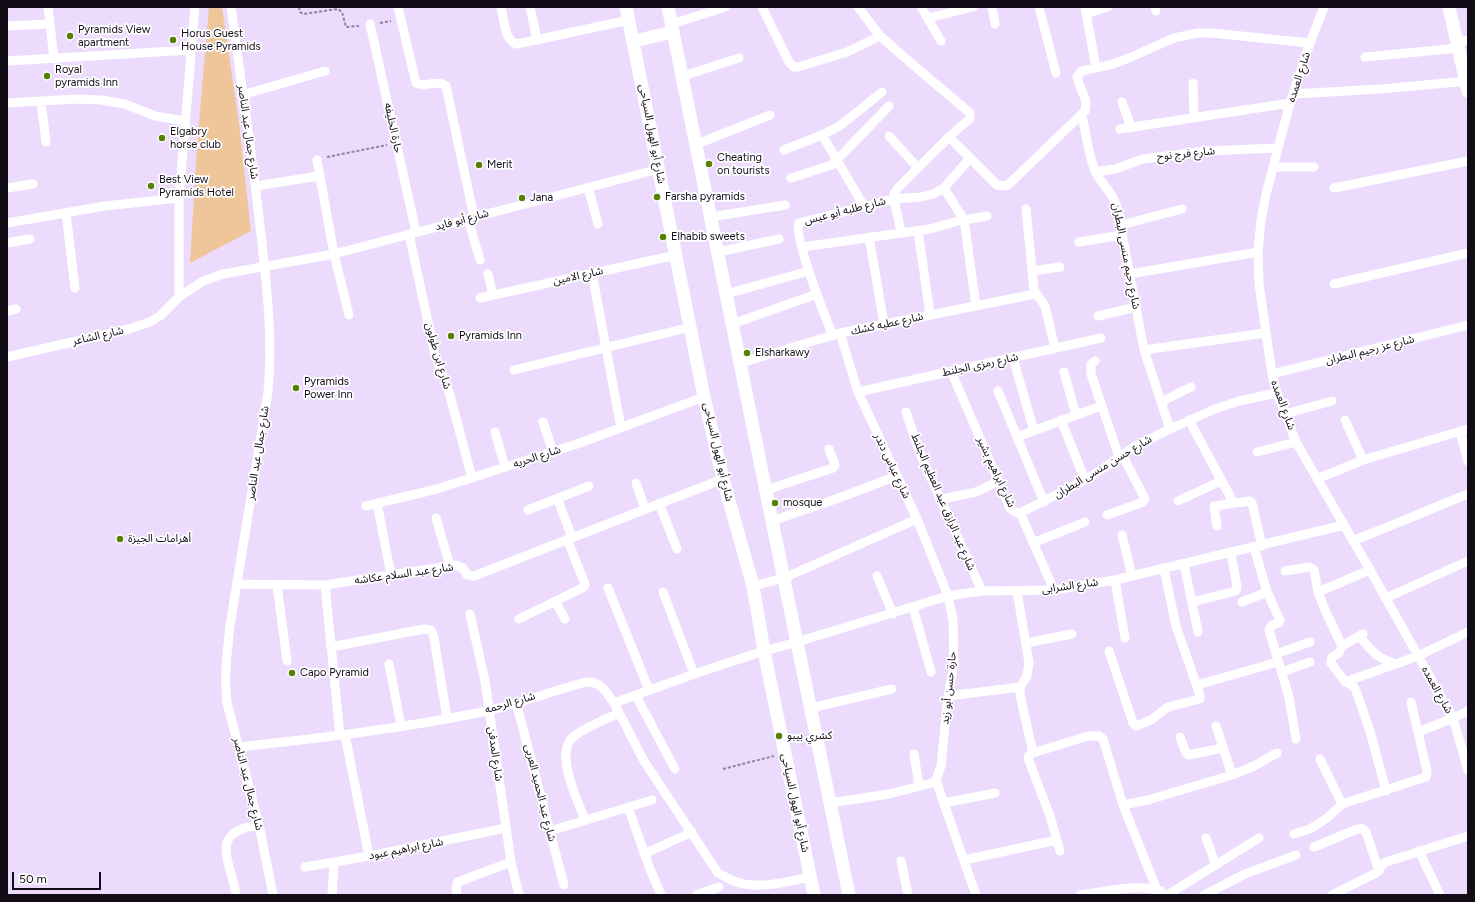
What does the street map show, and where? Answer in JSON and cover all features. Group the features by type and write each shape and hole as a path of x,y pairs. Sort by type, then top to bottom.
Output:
{"main road":[{"name":"شارع أبو الهول السياحى","path":"626,7 704,397 723,479 753,586 764,651 814,895"},
{"path":"668,7 849,895"},
{"path":"1449,7 1461,43 1467,84"},
{"path":"634,41 672,28"}],"street":[{"path":"48,7 54,59"},
{"path":"179,297 179,198 195,7"},
{"name":"شارع جمال عبد الناصر","path":"231,7 242,95 256,186 265,266 270,340 270,371 236,584 226,656 225,689 227,703 259,825 273,895"},
{"path":"398,7 415,81 422,85 441,83 446,86 480,260"},
{"path":"501,7 508,38 510,41 517,44 629,20"},
{"path":"530,7 537,40"},
{"path":"672,28 725,7"},
{"path":"762,7 789,62 794,67 847,52 880,36"},
{"path":"858,7 880,36 919,70 969,110 970,113 970,118 949,137 898,188 894,194 900,232"},
{"path":"921,7 941,41"},
{"path":"928,18 973,7"},
{"path":"992,7 995,24"},
{"path":"1038,7 1056,73"},
{"path":"1108,7 1085,11 1096,68 1129,58 1174,38 1198,33 1310,42"},
{"name":"شارع العمده","path":"1324,7 1310,42 1292,99 1273,167 1261,220 1258,252 1259,284 1272,374 1277,393 1296,442 1318,478 1453,718 1468,770"},
{"path":"7,26 50,24"},
{"name":"حارة الخليفه","path":"370,24 396,143 412,233"},
{"path":"1365,56 1461,43"},
{"path":"7,62 191,50"},
{"path":"682,76 739,58"},
{"name":"شارع رحيم منسى البطران","path":"1096,68 1082,71 1077,77 1087,106 1082,115 1096,172 1114,197 1121,225 1144,350 1170,429"},
{"path":"242,95 325,71"},
{"path":"1193,83 1194,118"},
{"path":"1120,129 1194,118 1292,99 1381,89 1467,84"},
{"path":"784,150 822,135 841,125 882,92"},
{"path":"7,103 76,99 114,102 125,104 155,116 185,121"},
{"path":"40,101 46,142"},
{"path":"1122,102 1131,127"},
{"path":"791,178 832,165 889,106"},
{"path":"697,144 770,115"},
{"path":"949,137 997,184 1005,186 1008,185 1082,115"},
{"path":"822,135 864,206"},
{"path":"889,136 918,168"},
{"name":"شارع فرج نوح","path":"1096,172 1115,169 1144,159 1205,151 1278,148"},
{"name":"شارع طلبه أبو عيس","path":"836,335 817,294 809,271 797,227 799,223 894,199 928,196 944,188 970,158"},
{"path":"317,160 334,254 349,315"},
{"path":"1334,188 1468,161"},
{"path":"1273,167 1314,166"},
{"name":"شارع أبو فايد","path":"265,266 334,254 659,169"},
{"path":"256,186 319,176"},
{"path":"7,188 33,184"},
{"path":"588,187 598,224"},
{"path":"944,188 964,220 976,306"},
{"path":"7,223 127,203 179,198"},
{"path":"711,217 786,205"},
{"path":"1026,209 1032,271 1036,294 1043,301 1045,306 1055,348"},
{"path":"1121,225 1182,209"},
{"path":"66,212 75,288"},
{"path":"802,247 900,232 930,229 964,220 987,216"},
{"path":"918,231 930,314"},
{"name":"شارع ابن طولون","path":"412,233 435,354 449,392 472,478"},
{"path":"1079,242 1122,236"},
{"path":"869,237 884,324"},
{"path":"7,243 30,239"},
{"path":"718,252 779,239"},
{"path":"1130,274 1258,252"},
{"path":"1334,284 1468,253"},
{"name":"شارع الامين","path":"480,298 676,255"},
{"name":"شارع الشاعر","path":"7,357 129,329 150,322 160,316 179,297 203,281 223,274 265,266"},
{"path":"1032,271 1060,267"},
{"path":"726,294 809,271"},
{"path":"592,273 621,428"},
{"path":"488,274 493,295"},
{"path":"732,324 817,294"},
{"name":"شارع عطيه كشك","path":"741,363 836,335 930,314 1036,294"},
{"path":"1098,316 1136,307"},
{"name":"شارع عز رحيم البطران","path":"1272,374 1468,325"},
{"path":"514,370 691,327"},
{"path":"1144,350 1265,333"},
{"name":"شارع عباس دندر","path":"836,335 858,392 916,519 948,596"},
{"name":"شارع رمزى الجلنط","path":"858,392 1101,338"},
{"path":"1013,358 1034,431"},
{"path":"1095,361 1091,364 1091,374 1101,406 1121,456 1145,499 1143,502 1107,515"},
{"name":"شارع ابراهيم بشير","path":"951,371 1010,508 1020,514 1054,590"},
{"path":"1064,372 1076,415"},
{"path":"1161,402 1191,387"},
{"path":"998,392 1044,502"},
{"name":"شارع حسن منسى البطران","path":"1020,514 1085,480 1132,448 1189,420 1238,401 1277,393"},
{"name":"شارع الحريه","path":"366,506 423,493 553,452 704,397"},
{"path":"1285,414 1332,401"},
{"path":"1017,437 1101,406"},
{"name":"شارع عبد الرازق عبد العظيم الجلنط","path":"906,412 921,456 942,499 982,591"},
{"path":"1061,420 1085,480"},
{"path":"1189,420 1232,502"},
{"path":"1345,420 1362,460"},
{"path":"543,422 553,452"},
{"path":"1318,478 1362,460 1464,430 1468,461"},
{"path":"495,432 505,467"},
{"path":"1257,452 1296,442"},
{"path":"766,490 833,468 835,464 829,449"},
{"path":"772,521 836,500 897,476"},
{"path":"570,538 723,479"},
{"path":"942,499 976,492 999,481"},
{"path":"1178,501 1221,481"},
{"path":"636,484 645,509"},
{"path":"528,510 589,486"},
{"path":"1353,541 1468,494"},
{"path":"519,619 583,588 585,585 557,498"},
{"path":"1217,526 1214,506 1248,500 1252,503 1258,547 1267,592 1280,620 1279,623 1272,626 1269,630 1289,697 1296,739"},
{"path":"377,503 391,575"},
{"path":"660,503 677,549"},
{"path":"436,518 450,566"},
{"path":"753,586 784,578 916,519"},
{"path":"1033,543 1085,522"},
{"name":"شارع الشرابى","path":"764,651 893,614 913,606 948,596 982,591 1054,590 1115,580 1258,547 1344,525"},
{"path":"1122,535 1132,576"},
{"name":"شارع عبد السلام عكاشه","path":"236,584 325,585 456,565 461,566 467,575 474,576 570,538"},
{"path":"1192,602 1236,591 1237,587 1231,553"},
{"path":"1386,598 1468,562"},
{"path":"1184,564 1198,632"},
{"path":"1285,571 1308,567 1312,568 1314,572 1318,592 1324,610 1340,643 1340,653 1330,661 1345,682 1354,687 1370,731 1386,791"},
{"path":"1109,651 1133,723 1136,726 1151,720 1168,707 1198,700 1200,697 1197,685 1176,626 1164,569"},
{"path":"1318,592 1370,570"},
{"path":"877,576 893,614"},
{"path":"1115,580 1124,638"},
{"path":"277,585 287,661"},
{"path":"325,585 342,735 369,856"},
{"path":"608,588 649,690"},
{"path":"1017,591 1029,669 1027,676 1020,687 1020,695 1031,756 1060,851"},
{"path":"663,592 694,674"},
{"path":"1242,602 1267,592"},
{"name":"حارة حسن أبو زيد","path":"936,780 941,766 948,696 954,663 953,620 948,596"},
{"path":"556,601 565,619"},
{"path":"913,606 931,672"},
{"name":"شارع المدفن","path":"470,614 483,671 511,862 519,895"},
{"path":"331,647 424,629 431,630 434,638 448,718"},
{"path":"1345,682 1418,656 1468,632"},
{"path":"1026,643 1072,634"},
{"path":"1340,643 1361,635 1374,654 1388,662 1396,664"},
{"path":"1197,685 1277,658 1310,642"},
{"path":"614,704 694,674 764,651"},
{"path":"1282,672 1310,662"},
{"path":"389,664 400,726"},
{"name":"شارع الرحمه","path":"239,747 342,735 448,718 489,710 591,681 601,685 614,704 644,761 718,873 730,880 744,884 769,884 810,877"},
{"path":"948,696 1020,687"},
{"path":"811,708 892,689"},
{"path":"636,696 675,769"},
{"name":"شارع عبد الحميد العربى","path":"516,702 564,885"},
{"path":"1294,834 1310,829 1326,819 1342,804 1422,780 1426,777 1427,771 1411,702"},
{"path":"1418,732 1468,711"},
{"path":"585,820 566,764 567,746 572,738 583,730 619,713"},
{"path":"1216,726 1232,775"},
{"path":"1031,756 1088,736 1099,736 1103,739 1123,805 1157,890"},
{"path":"1180,737 1188,755 1223,748"},
{"path":"1123,805 1148,800 1232,775 1254,766 1277,753"},
{"path":"914,754 919,786"},
{"path":"1320,759 1342,804"},
{"path":"830,803 889,794 932,783 936,780 976,895"},
{"path":"944,803 995,793"},
{"path":"550,831 652,800"},
{"path":"628,807 644,854 661,895"},
{"path":"236,895 226,854 227,842 234,832 248,826 259,825"},
{"name":"شارع ابراهيم عبود","path":"305,867 369,856 420,851 506,828"},
{"path":"1314,847 1357,829 1364,829 1379,871"},
{"path":"644,854 692,832"},
{"path":"1332,895 1373,875 1379,871 1382,865 1386,862 1468,836"},
{"path":"1206,838 1216,865"},
{"path":"1080,895 1132,888 1147,888 1170,894 1259,838"},
{"path":"964,860 1057,840"},
{"path":"1419,851 1440,895"},
{"path":"1204,895 1245,874 1296,855"},
{"path":"901,861 908,895"},
{"path":"332,895 334,862"},
{"path":"457,895 456,886 458,882 511,862"},
{"path":"696,895 719,887"}],"path":[{"path":"299,7 300,12 303,14 336,9 340,10 342,12 344,25 347,27 401,19"},
{"path":"317,160 396,143"},
{"path":"723,769 785,754"}],"shaded area":[{"path":"209,7 222,7 239,123 251,231 190,263 197,146"}],"place":[{"name":"Pyramids View apartment","path":"70,36"},
{"name":"Horus Guest House Pyramids","path":"173,40"},
{"name":"Royal pyramids Inn","path":"47,76"},
{"name":"Elgabry horse club","path":"162,138"},
{"name":"Cheating on tourists","path":"709,164"},
{"name":"Merit","path":"479,165"},
{"name":"Best View Pyramids Hotel","path":"151,186"},
{"name":"Farsha pyramids","path":"657,197"},
{"name":"Jana","path":"522,198"},
{"name":"Elhabib sweets","path":"663,237"},
{"name":"Pyramids Inn","path":"451,336"},
{"name":"Elsharkawy","path":"747,353"},
{"name":"Pyramids Power Inn","path":"296,388"},
{"name":"mosque","path":"775,503"},
{"name":"أهرامات الجيزة","path":"120,539"},
{"name":"Capo Pyramid","path":"292,673"},
{"name":"كشري بيبو","path":"779,736"}]}
